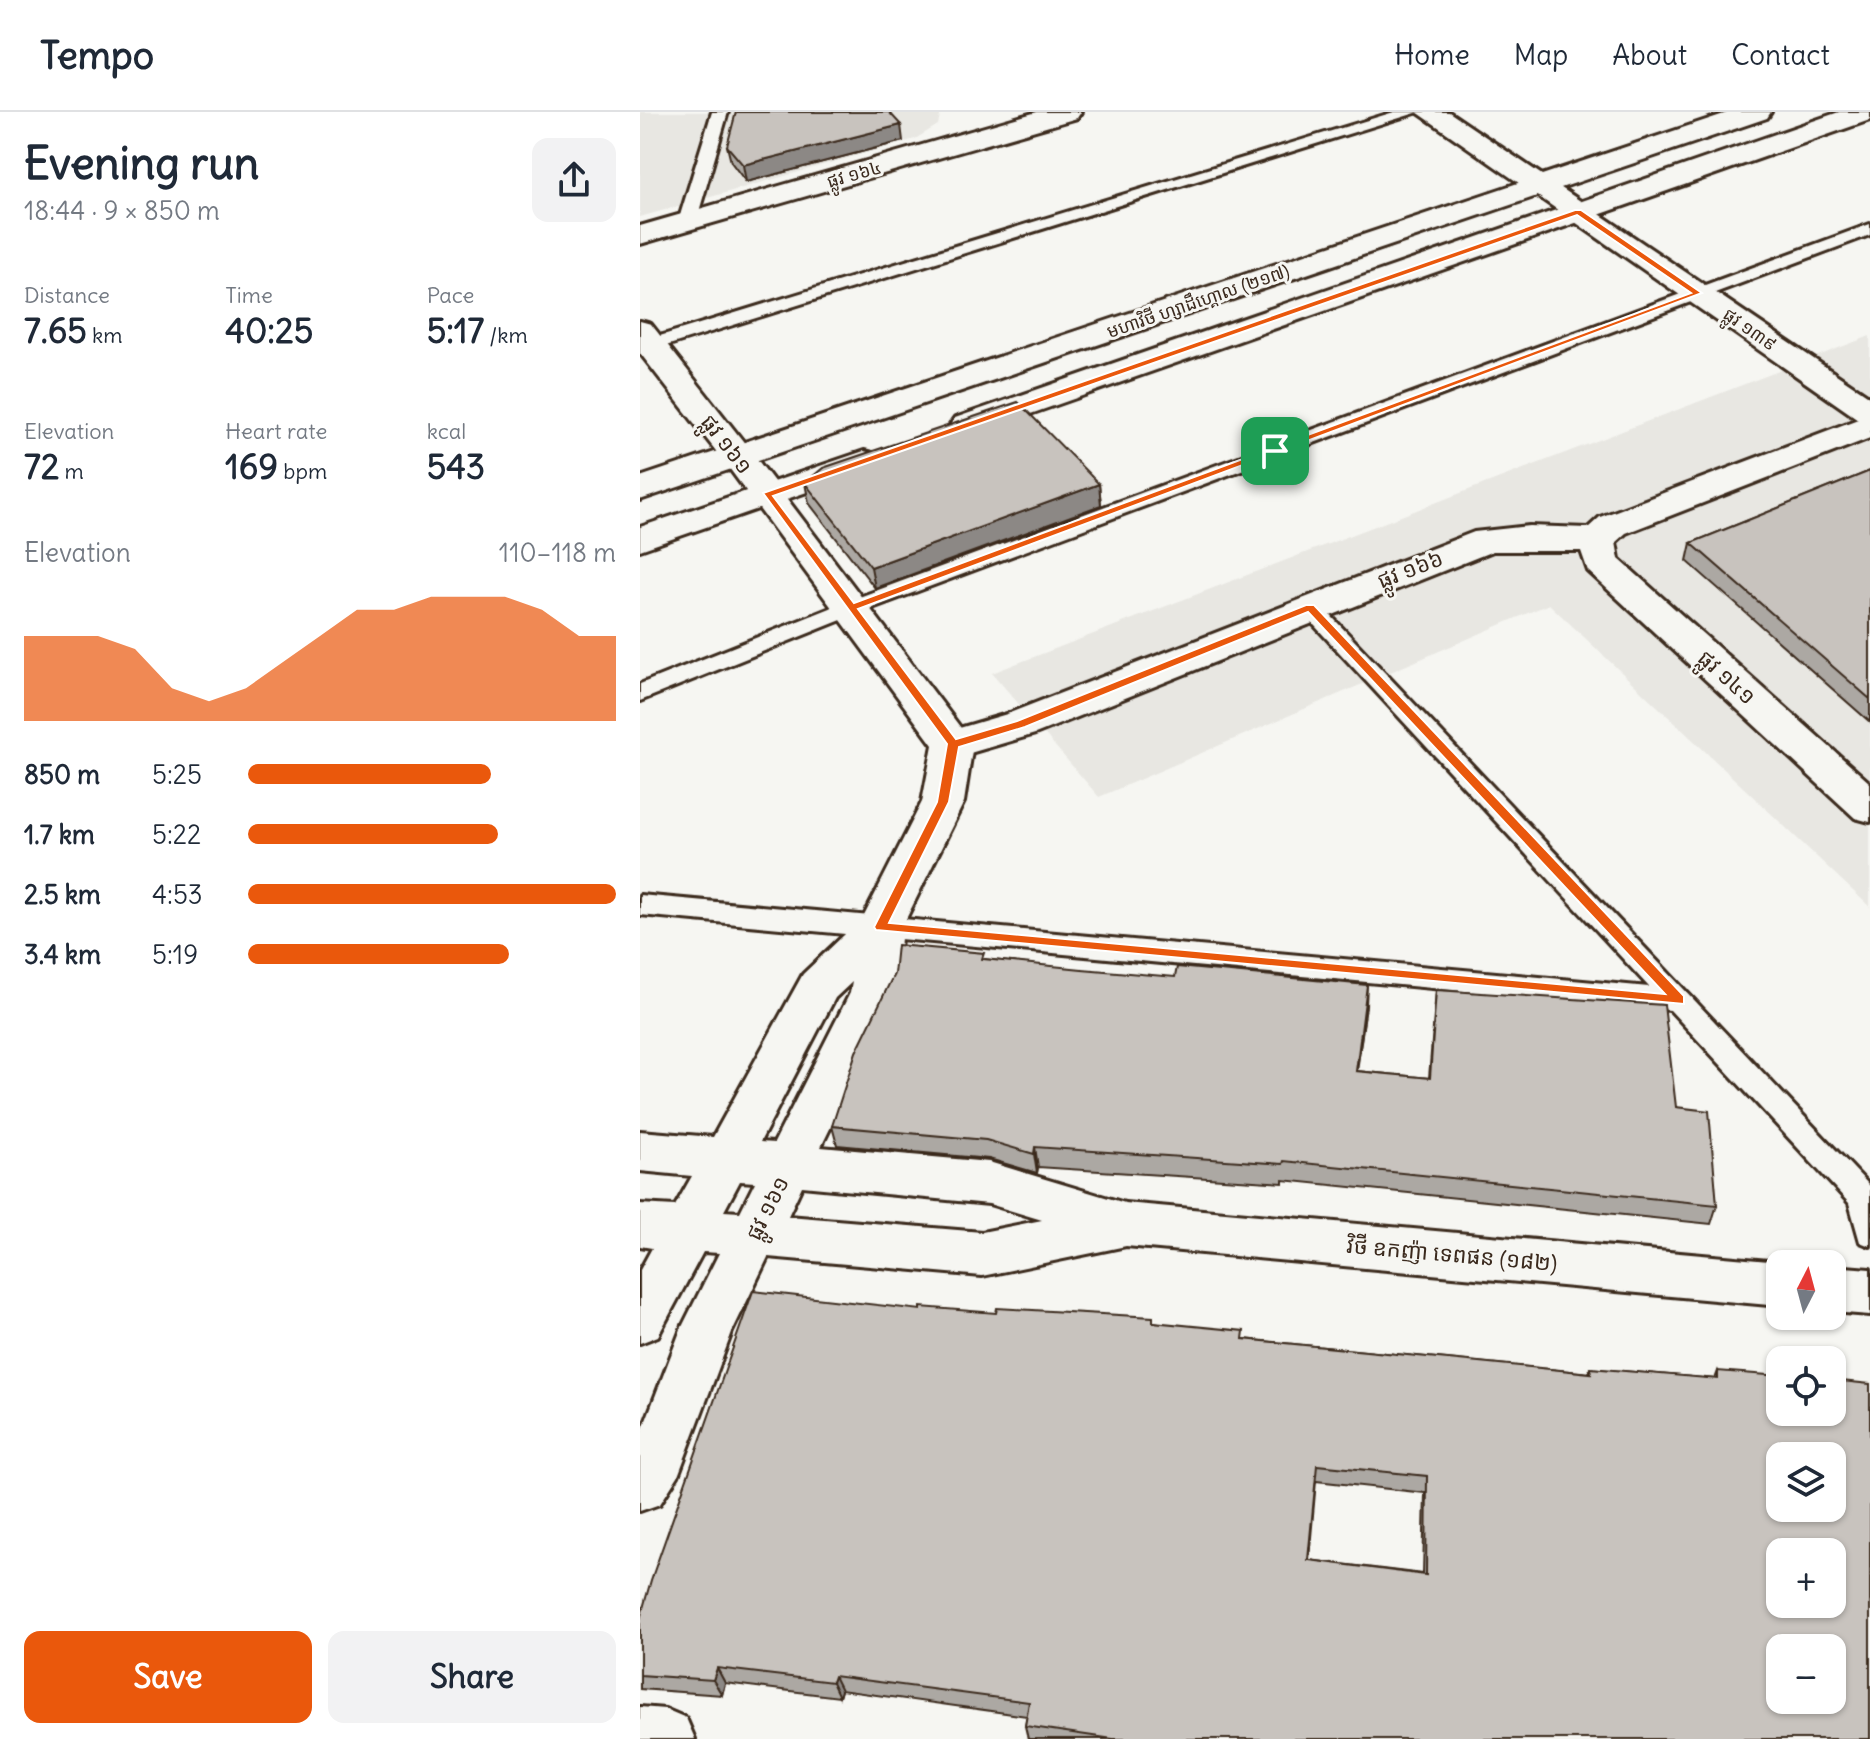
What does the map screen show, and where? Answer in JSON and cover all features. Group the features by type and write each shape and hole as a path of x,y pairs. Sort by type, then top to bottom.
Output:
{"street":[{"name":"ផ្លូវ ១៦៤","path":"640,235 980,124 1067,112"},
{"name":"ផ្លូវ ១៣៩","path":"1431,112 1870,412"},
{"name":"មហាវិថី ហ្សាដឹហ្គោល (២១៧)","path":"640,489 1757,112"},
{"name":"មហាវិថី ហ្សាដឹហ្គោល (២១៧)","path":"932,437 1866,112"},
{"name":"ផ្លូវ ១៦១","path":"640,1320 819,986 880,927 943,802 953,744 738,457 644,341"},
{"path":"1597,540 1613,525 1870,426"},
{"path":"640,539 887,453"},
{"name":"ផ្លូវ ១៦៦","path":"953,744 1021,724 1310,607 1487,540 1529,537 1597,540"},
{"name":"ផ្លូវ ១៤១","path":"1597,540 1601,563 1870,807"},
{"name":"ផ្លូវ ១៦១","path":"640,1485 659,1458 707,1329 873,993 880,927"},
{"name":"វិថី ឧកញ៉ា ទេពផន (១៨២)","path":"640,1151 989,1183 1125,1224 1766,1283"},
{"name":"វិថី ឧកញ៉ា ទេពផន (១៨២)","path":"640,1225 982,1254 1125,1224"},
{"path":"1846,1290 1870,1292"},
{"path":"640,1737 665,1739"}],"lane":[{"path":"687,222 720,112"},
{"path":"644,341 1411,112"},
{"path":"640,693 851,608 1870,229"},
{"path":"1310,607 1863,1198 1870,1233"},
{"path":"640,905 1679,1000"}],"shaded area":[{"path":"640,112 941,112 938,125 915,139 640,217"},
{"path":"1870,336 1870,907 1549,604 1099,797 992,673"}],"building":[{"path":"736,112 889,112 901,125 743,165 727,146"},
{"path":"1018,402 1099,484 871,567 805,483 823,468"},
{"path":"1870,471 1870,699 1691,543"},
{"path":"897,945 984,953 982,959 1175,977 1177,967 1367,985 1356,1071 1430,1078 1436,990 1664,1005 1676,1107 1709,1111 1717,1205 1284,1161 1283,1164 1035,1147 1034,1154 986,1140 832,1126 856,1052 894,974"},
{"path":"753,1291 921,1310 921,1307 996,1313 997,1308 1153,1317 1153,1322 1244,1331 1243,1339 1591,1373 1590,1368 1718,1379 1718,1371 1766,1375 1766,1426 1846,1426 1846,1381 1870,1384 1870,1739 1113,1739 1025,1726 1029,1702 834,1676 832,1682 717,1668 713,1680 640,1675 640,1619","holes":["1317,1465 1427,1476 1426,1575 1308,1560"]}],"route":[{"path":"1275,451 851,608 953,744 943,802 880,927 1679,1000 1310,607 1021,724 953,744 767,495 1578,212 1698,293 1275,451"}]}
